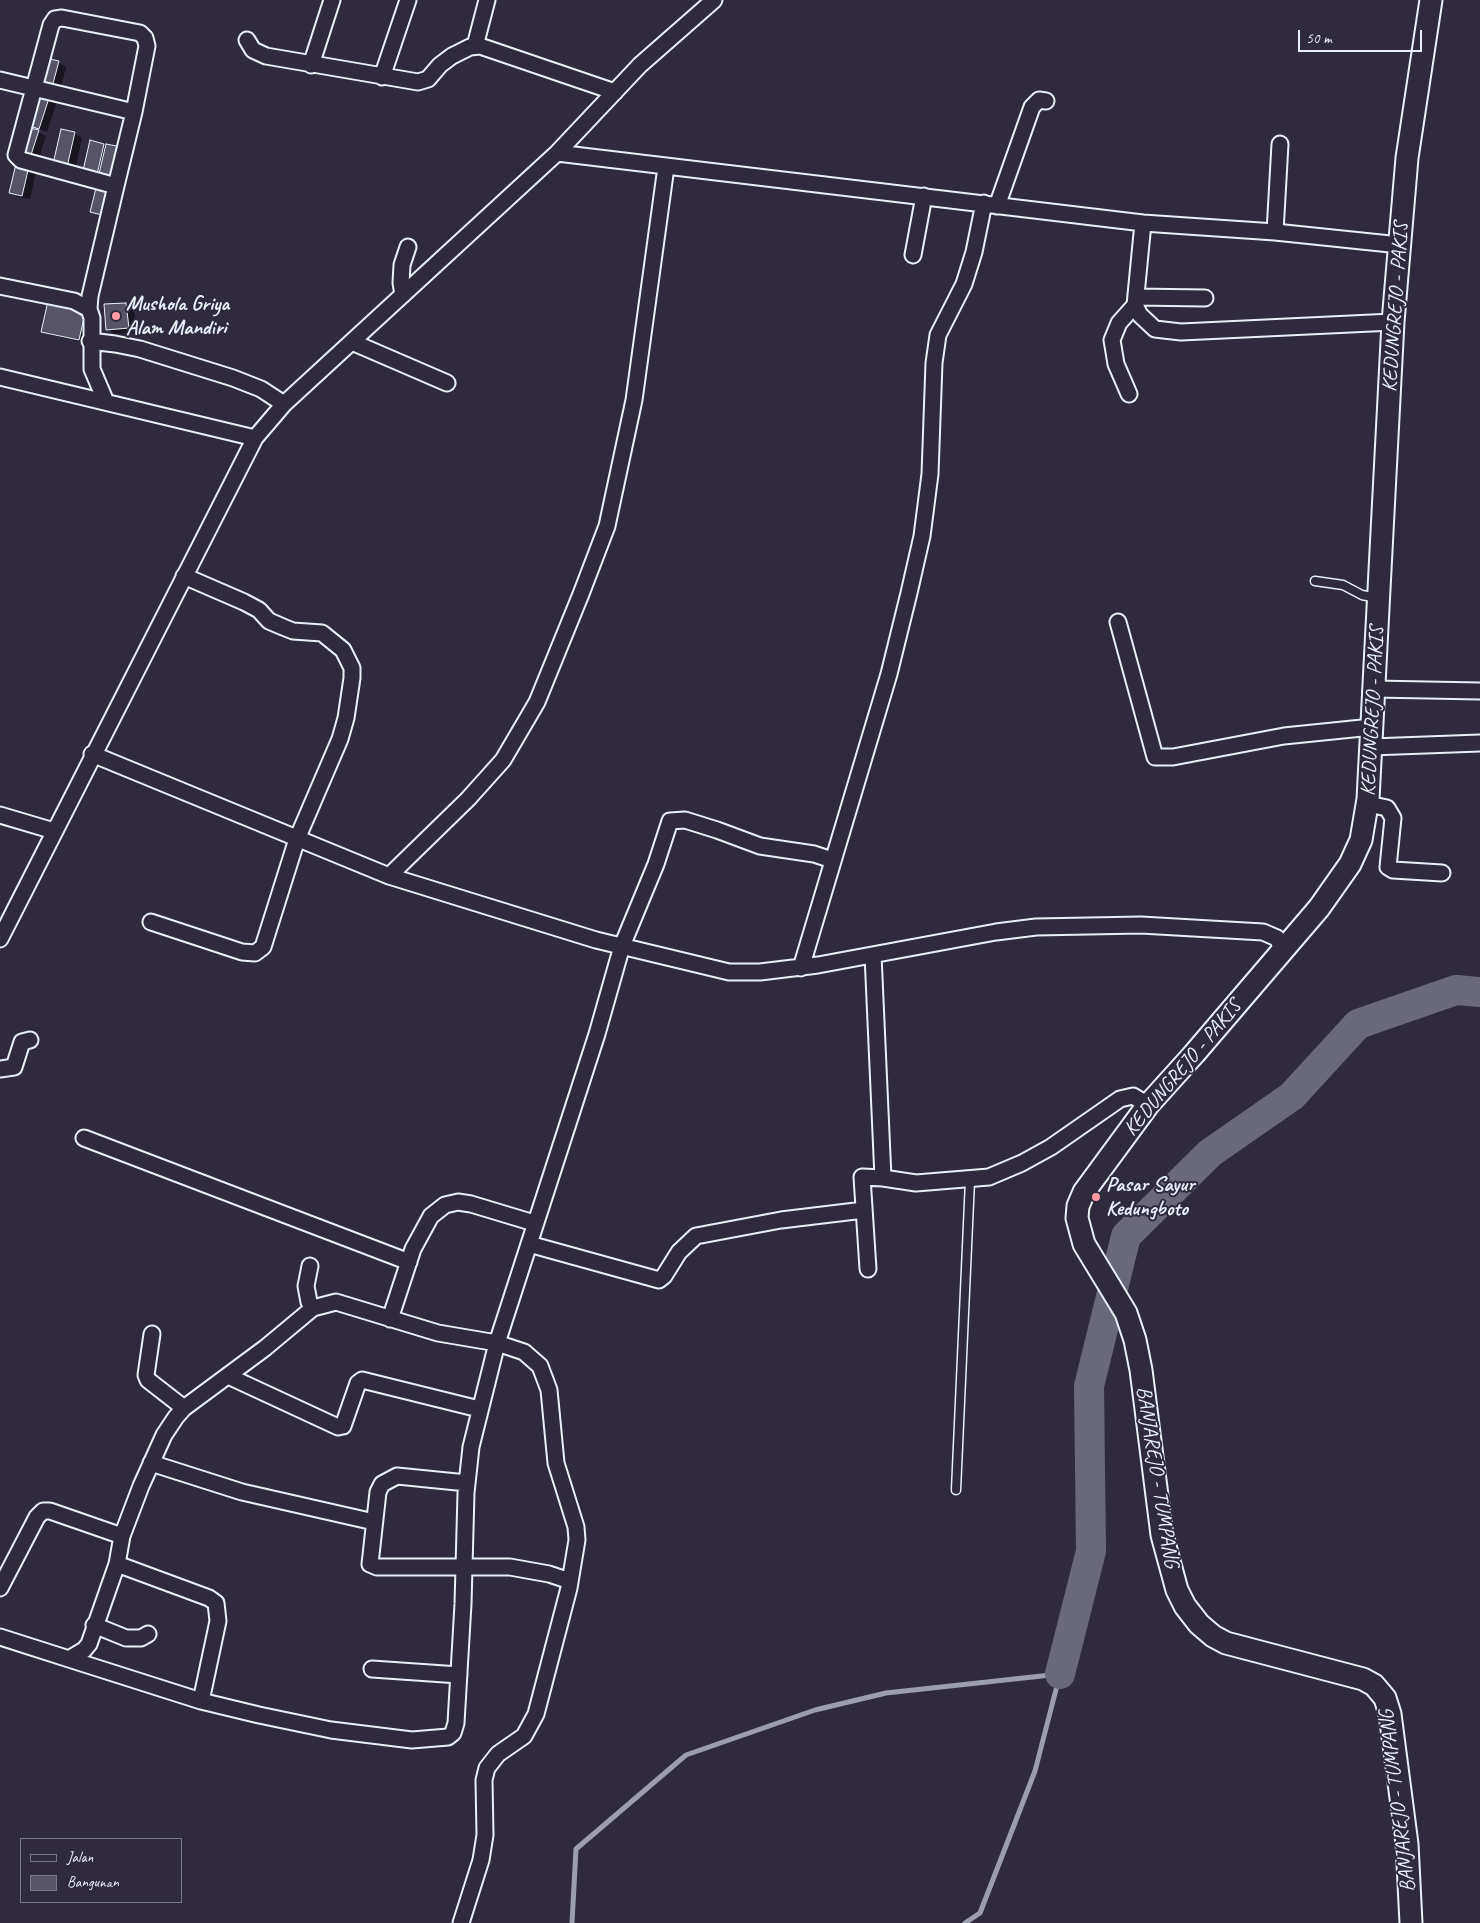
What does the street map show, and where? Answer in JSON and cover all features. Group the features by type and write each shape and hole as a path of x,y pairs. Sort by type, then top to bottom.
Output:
{"main road":[{"name":"KEDUNGREJO - PAKIS","path":"1126,1313 1084,1244 1078,1229 1078,1206 1093,1178 1148,1105 1319,908 1350,864 1362,840 1368,804 1393,322 1408,158 1431,0"},
{"name":"BANJAREJO - TUMPANG","path":"1126,1313 1141,1370 1162,1535 1176,1590 1185,1606 1199,1624 1213,1636 1226,1643 1363,1679 1378,1688 1385,1698 1390,1714 1407,1844 1411,1923"}],"street":[{"path":"311,65 332,0"},
{"path":"382,77 408,0"},
{"path":"475,46 487,0"},
{"path":"0,939 92,754 255,438 284,404 557,153 640,65 714,0"},
{"path":"106,402 92,369 90,296 134,112 147,46 145,38 140,33 62,18 55,19 51,24 16,155 18,158 116,186"},
{"path":"247,40 252,50 266,56 382,77 424,81 446,60 475,46 615,92"},
{"path":"0,80 134,112"},
{"path":"809,967 832,860 889,674 910,594 922,536 930,474 934,364 938,335 964,284 990,204 1032,107 1039,100 1046,101"},
{"path":"1275,232 1280,144"},
{"path":"557,153 1143,223 1275,232 1400,245"},
{"path":"389,876 468,799 507,753 537,702 581,594 607,526 629,426 666,167"},
{"path":"913,256 924,196"},
{"path":"1143,223 1136,301 1146,322 1155,329 1165,331 1393,322"},
{"path":"403,295 401,283 402,264 408,247"},
{"path":"0,286 74,301 89,309"},
{"path":"1129,394 1116,364 1112,340 1119,323 1136,301 1205,298"},
{"path":"90,342 115,344 140,350 234,378 261,389 284,404"},
{"path":"352,342 447,383"},
{"path":"0,377 255,438"},
{"path":"151,922 242,952 256,953 263,947 298,839 340,739 346,718 352,678 349,661 343,650 322,633 293,631 283,628 269,621 259,610 244,602 184,576"},
{"path":"1118,622 1155,757 1173,757 1284,736 1372,737 1480,743"},
{"path":"1374,689 1480,691"},
{"path":"92,754 209,800 389,876 596,940 729,972 809,967 1017,928 1107,925 1263,932 1277,938 1282,949"},
{"path":"1368,804 1387,808 1393,818 1388,867 1394,870 1442,873"},
{"path":"0,816 54,831"},
{"path":"0,1637 201,1701 331,1730 412,1740 438,1739 453,1733 456,1723 459,1675 469,1455 478,1409 534,1223 597,1034 622,946 656,864 666,828 672,819 717,830 760,846 814,854 832,860"},
{"path":"872,955 883,1178"},
{"path":"0,1070 14,1067 22,1042 30,1040"},
{"path":"868,1269 862,1177 916,1183 989,1177 1022,1163 1051,1147 1120,1099 1133,1096 1148,1105"},
{"path":"84,1138 409,1262"},
{"path":"390,1319 409,1262 431,1216 445,1205 458,1202 471,1204 534,1223"},
{"path":"529,1244 659,1280 664,1276 679,1252 696,1236 781,1220 864,1210"},
{"path":"310,1266 306,1286 309,1302 313,1308"},
{"path":"69,1659 79,1655 89,1644 94,1625 117,1564 122,1536 150,1463 164,1435 184,1408 228,1376 313,1308 336,1302 438,1333 497,1343 524,1352 540,1366 549,1390 556,1463 576,1527 577,1540 570,1581 536,1714 530,1728 511,1746 498,1754 487,1768 484,1780 486,1835 478,1869 461,1923"},
{"path":"152,1334 146,1375 148,1380 184,1408"},
{"path":"228,1376 338,1427 343,1426 358,1383 362,1380 478,1409"},
{"path":"150,1463 242,1492 374,1522"},
{"path":"467,1483 397,1476 390,1478 378,1492 370,1564 377,1568 510,1567 549,1574 570,1581"},
{"path":"0,1588 37,1516 43,1511 50,1511 122,1536"},
{"path":"117,1564 209,1598 216,1603 218,1621 201,1701"},
{"path":"94,1625 126,1638 141,1638 148,1634"},
{"path":"372,1668 459,1675"}],"lane":[{"path":"1316,581 1343,585 1362,595 1379,598"},
{"path":"956,1490 970,1180"}],"building":[{"path":"45,58 59,61 51,91 38,88"},
{"path":"37,91 50,95 39,129 26,125"},
{"path":"25,127 39,130 31,155 18,152"},
{"path":"61,129 75,132 67,167 53,164"},
{"path":"90,140 104,144 96,179 82,175"},
{"path":"106,144 122,147 114,182 98,178"},
{"path":"16,164 29,166 22,196 9,193"},
{"path":"97,184 113,188 106,216 90,212"},
{"path":"48,301 86,309 79,340 41,332"},
{"name":"Mushola Griya Alam Mandiri","path":"126,303 129,328 106,330 104,304"}],"waterway":[{"path":"1060,1674 1091,1551 1089,1386 1126,1236 1210,1153 1292,1096 1358,1024 1456,990 1480,992"},
{"path":"572,1923 576,1849 686,1755 815,1710 886,1693 1060,1674 1035,1771 980,1913 965,1923"}],"place":[{"name":"Mushola Griya Alam Mandiri","path":"116,316"},
{"name":"Pasar Sayur Kedungboto","path":"1096,1197"}]}
